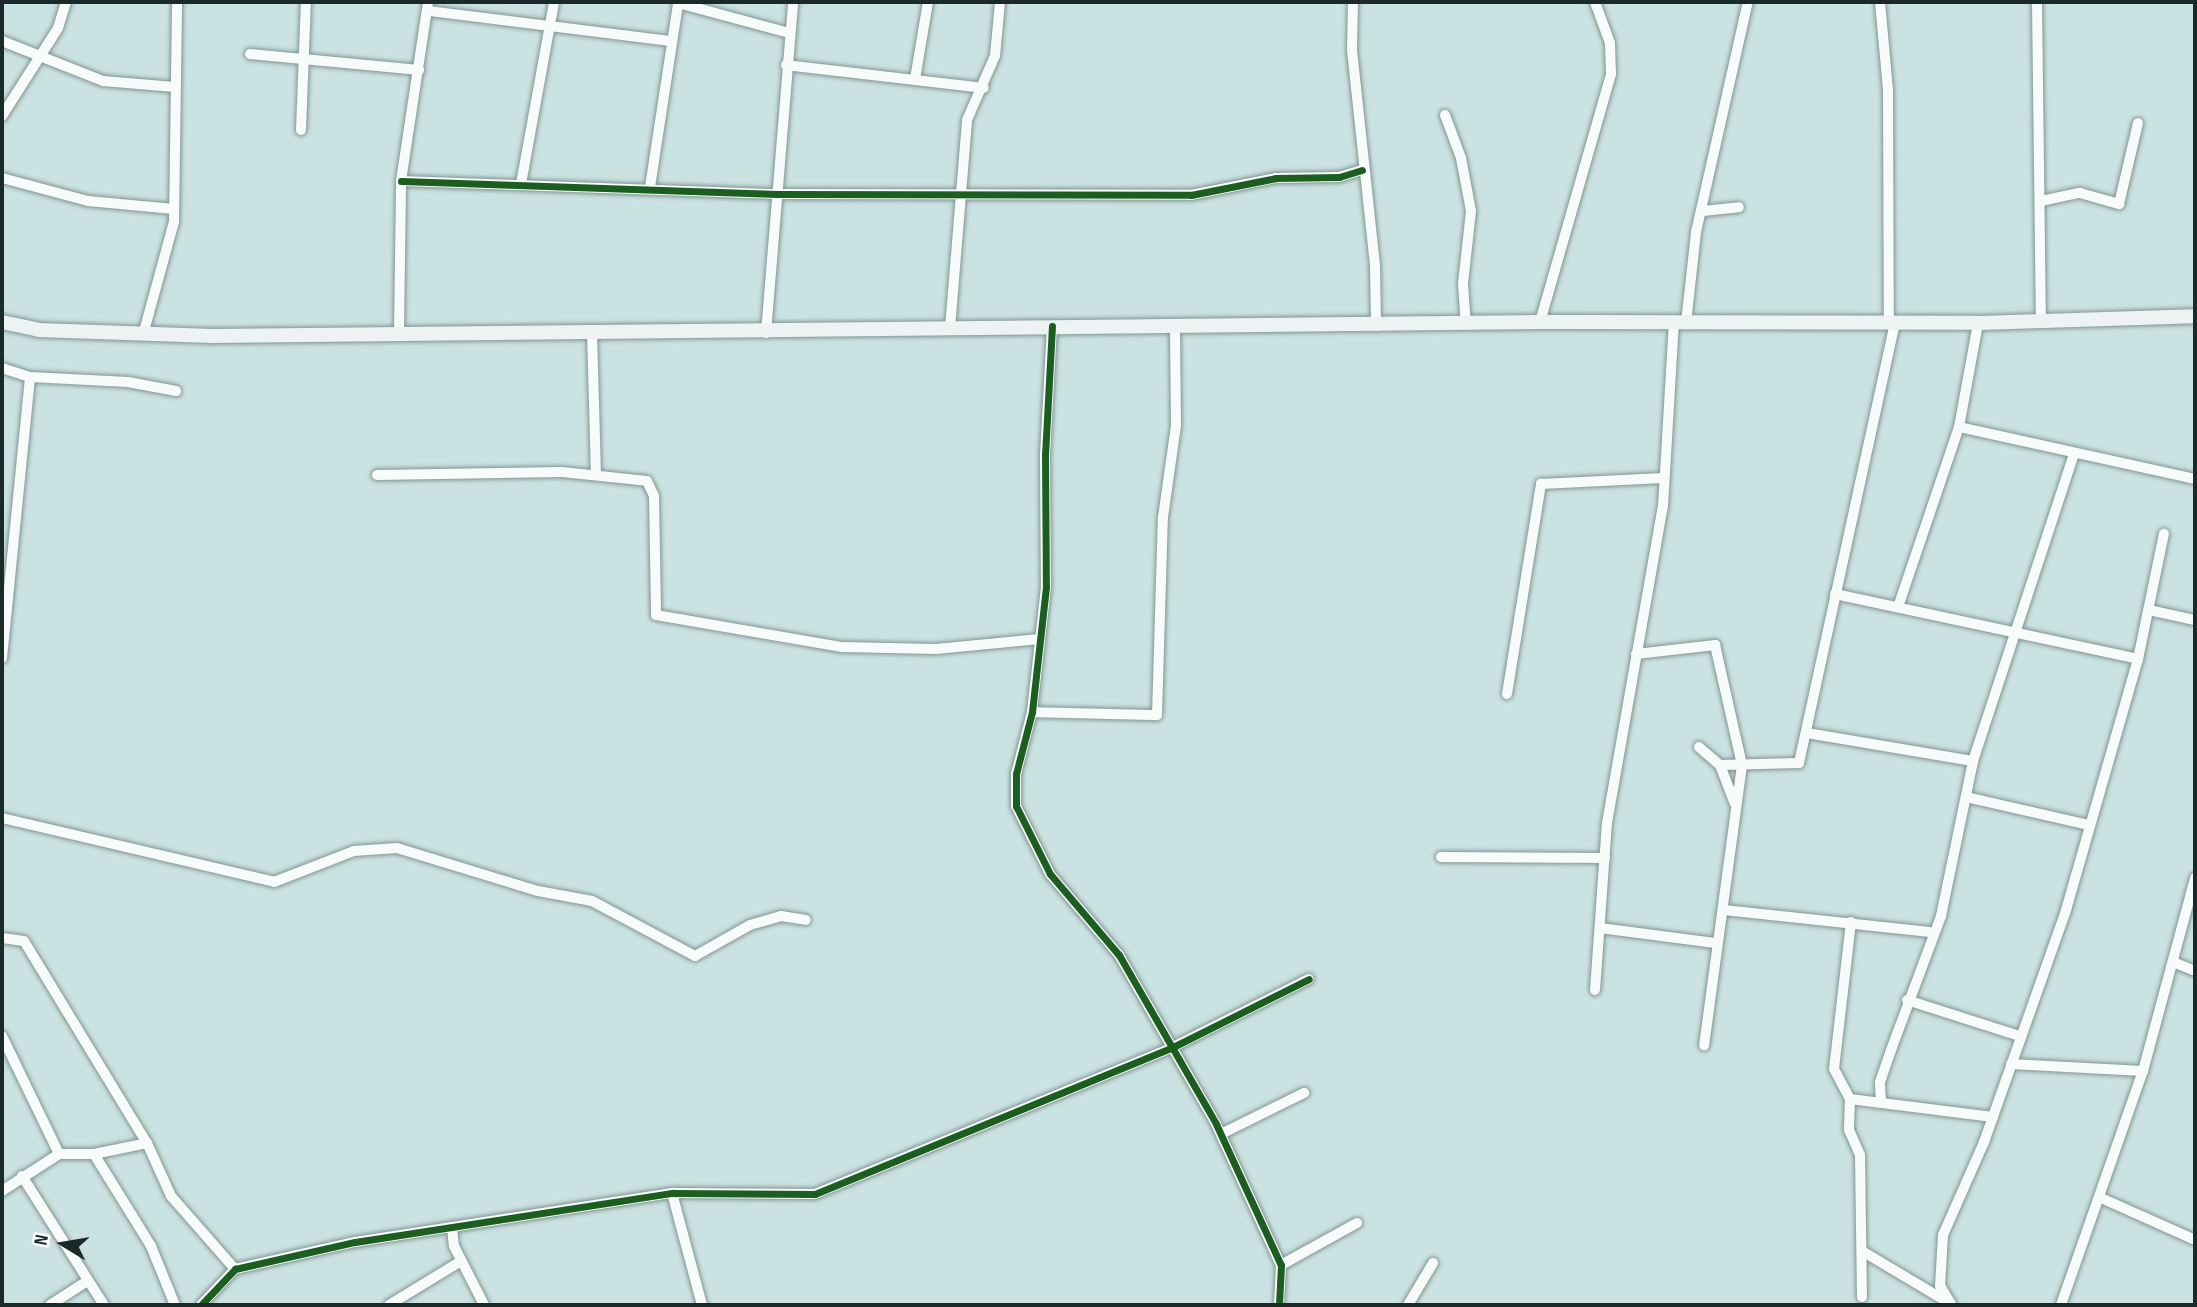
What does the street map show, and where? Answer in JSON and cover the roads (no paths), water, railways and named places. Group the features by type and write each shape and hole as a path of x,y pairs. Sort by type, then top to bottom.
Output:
{"main road":[{"path":"2,322 39,330 144,335 399,331 766,333 1052,326 1175,328 1540,322 1978,323 2195,316"}],"street":[{"path":"2,116 43,54 66,2"},
{"path":"144,335 174,209 177,2"},
{"path":"302,130 306,2"},
{"path":"521,184 554,2"},
{"path":"766,333 793,2"},
{"path":"915,79 928,2"},
{"path":"950,328 958,196 967,120 984,88 995,56 1000,2"},
{"path":"1353,2 1362,170 1376,326"},
{"path":"1540,322 1611,74 1610,43 1595,2"},
{"path":"1595,990 1605,858 1663,478 1680,323 1748,2"},
{"path":"1720,765 1799,763 1835,594 1885,387 1892,323 1888,90 1880,2"},
{"path":"2037,2 2041,319"},
{"path":"650,187 669,41 678,3 789,33"},
{"path":"399,331 401,181 428,6 549,29 669,41"},
{"path":"2,41 43,54 103,81 176,87"},
{"path":"250,54 419,70"},
{"path":"786,65 984,88"},
{"path":"1445,115 1461,158 1471,211 1463,284 1466,323"},
{"path":"2041,201 2080,193 2119,204 2138,123"},
{"path":"401,181 650,187 777,194 1191,195 1276,178 1339,177 1362,170"},
{"path":"2,178 88,201 174,209"},
{"path":"1703,211 1739,207"},
{"path":"1898,607 1959,427 1978,323"},
{"path":"1052,326 1045,454 1048,556 1032,712 1016,774 1023,827 1050,874 1119,955 1221,1134 1281,1265 1279,1305"},
{"path":"1032,712 1157,715 1163,517 1176,426 1175,328"},
{"path":"592,332 596,474"},
{"path":"2,368 30,377 128,382 176,391"},
{"path":"2,658 6,552 30,377"},
{"path":"1959,427 2195,479"},
{"path":"1881,1103 1880,1082 1930,932 1941,916 1973,761 2011,633 2074,453"},
{"path":"377,475 596,474 647,481 654,496 656,615 842,647 936,649 1040,639"},
{"path":"1507,694 1541,484 1663,478"},
{"path":"1952,1304 1940,1286 1938,1258 1993,1117 2066,910 2138,659 2164,534"},
{"path":"1835,594 2138,659"},
{"path":"2149,610 2195,620"},
{"path":"1636,654 1715,645 1742,765 1734,802 1724,909 1715,943 1704,1045"},
{"path":"1807,733 1973,761"},
{"path":"1699,747 1720,765 1734,802"},
{"path":"1966,797 2089,825"},
{"path":"2,818 274,882 354,851 397,848 538,891 592,901 695,956 750,925 781,916 806,920"},
{"path":"1441,857 1605,858"},
{"path":"2065,1303 2143,1071 2195,877"},
{"path":"1724,909 1930,932"},
{"path":"1851,922 1834,1069 1850,1099 1849,1129 1860,1155 1862,1297"},
{"path":"1600,928 1715,943"},
{"path":"2,937 24,941 147,1143 171,1196 235,1269"},
{"path":"2173,962 2195,971"},
{"path":"201,1305 235,1269 452,1228 672,1193 815,1194 1171,1048 1310,979"},
{"path":"1908,1000 2019,1037"},
{"path":"2,1038 59,1154"},
{"path":"2011,1063 2143,1071"},
{"path":"1221,1134 1304,1093"},
{"path":"1850,1099 1993,1117"},
{"path":"2,1191 59,1154 94,1154 147,1143"},
{"path":"94,1154 151,1246 175,1305"},
{"path":"22,1176 80,1260 86,1282 104,1305"},
{"path":"672,1193 702,1305"},
{"path":"2099,1197 2195,1240"},
{"path":"1281,1265 1357,1223"},
{"path":"452,1228 461,1261 484,1305"},
{"path":"1862,1251 1952,1304"},
{"path":"389,1305 461,1261"},
{"path":"1408,1305 1433,1263"},
{"path":"50,1305 86,1282"}]}
